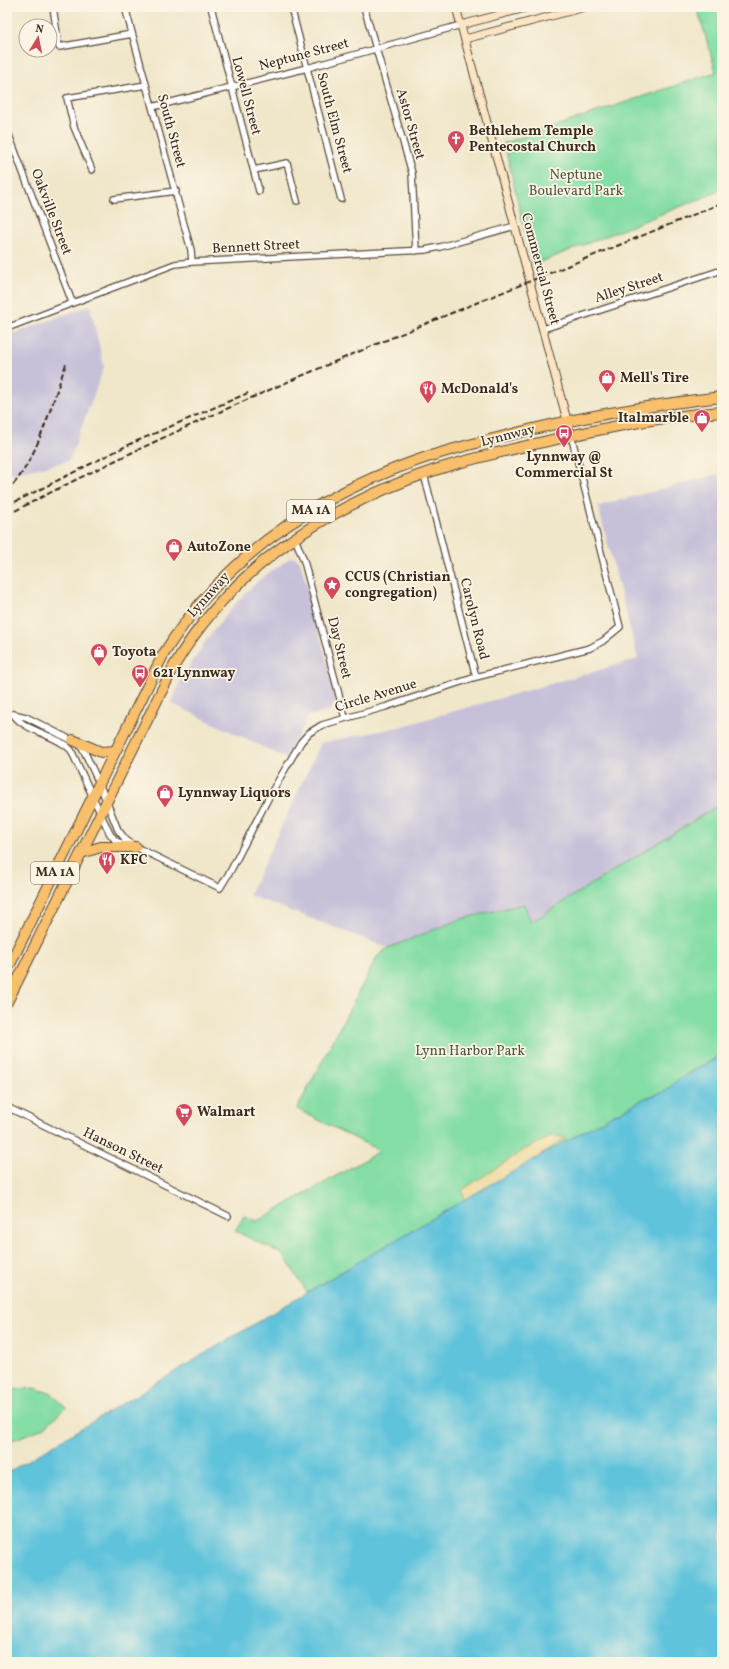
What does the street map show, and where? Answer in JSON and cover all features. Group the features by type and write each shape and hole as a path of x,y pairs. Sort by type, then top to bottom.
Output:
{"highway":[{"name":"Lynnway","path":"7,970 157,665 186,620 225,576 267,540 327,502 369,480 397,468 454,449 567,421 630,410 722,397"},
{"name":"Lynnway","path":"7,1002 168,676 196,632 218,604 243,579 270,556 295,538 360,500 424,474 460,463 571,435 638,423 722,412"},
{"path":"73,740 101,752 115,751"},
{"path":"81,853 101,847 136,847"}],"main road":[{"name":"Commercial Street","path":"456,7 567,421"},
{"path":"461,25 529,7"},
{"path":"465,39 585,7"},
{"path":"567,421 571,435"}],"street":[{"path":"53,7 59,47 132,34"},
{"name":"South Street","path":"125,7 176,191 191,250 192,262"},
{"name":"Lowell Street","path":"211,7 259,192"},
{"name":"South Elm Street","path":"291,7 341,199"},
{"name":"Astor Street","path":"364,7 412,173 416,251"},
{"name":"Neptune Street","path":"152,107 307,68 461,25"},
{"path":"92,170 74,127 68,98 146,85"},
{"name":"Oakville Street","path":"7,130 72,302"},
{"path":"254,170 287,163 297,201"},
{"path":"114,199 176,191"},
{"name":"Bennett Street","path":"7,328 169,266 192,262 416,251 440,247 515,226"},
{"name":"Alley Street","path":"543,329 722,270"},
{"name":"Circle Avenue","path":"136,847 220,888 271,793 305,737 317,727 381,709 476,677 590,648 603,641 620,627 571,435"},
{"name":"Carolyn Road","path":"424,474 476,677"},
{"name":"Day Street","path":"295,538 304,561 345,718"},
{"path":"12,714 26,716 79,744 85,752 119,832 126,840 136,847 114,839 100,813 73,753 69,748 59,741 20,721 12,714"},
{"name":"Hanson Street","path":"7,1107 228,1216"}],"shaded area":[{"path":"90,305 104,367 69,461 7,475 7,336"},
{"path":"722,473 722,803 531,922 524,904 461,919 388,948 249,895 321,743 399,727 638,659 598,506"},
{"path":"294,557 300,561 336,696 334,705 331,709 324,713 309,716 286,758 171,703 180,682 206,640 237,602 258,581 290,558"}],"green space":[{"name":"Neptune Boulevard Park","path":"697,7 722,7 722,190 533,265 504,143 716,72"},
{"name":"Lynn Harbor Park","path":"722,803 722,1055 688,1073 666,1091 643,1099 619,1113 614,1114 307,1292 283,1254 235,1231 244,1216 257,1221 380,1151 297,1109 377,957 388,948 461,919 524,904 531,922"},
{"path":"35,1388 52,1394 66,1407 44,1428 7,1442 7,1390"}],"sand":[{"path":"552,1136 563,1137 566,1139 559,1142 537,1158 465,1200 462,1190 524,1150"}],"water":[{"path":"722,1055 722,1662 7,1662 7,1473 309,1291 537,1157 643,1099 666,1091 675,1082"}],"railway":[{"path":"7,515 94,471 271,389 451,313 722,203"},
{"path":"7,491 18,479 35,449 66,364"},
{"path":"7,506 130,444 248,393"}],"place":[{"name":"Bethlehem Temple Pentecostal Church","path":"456,154"},
{"name":"Mell's Tire","path":"607,393"},
{"name":"McDonald's","path":"428,404"},
{"name":"Italmarble","path":"702,433"},
{"name":"Lynnway @ Commercial St","path":"564,448"},
{"name":"AutoZone","path":"174,562"},
{"name":"CCUS (Christian congregation)","path":"332,600"},
{"name":"Toyota","path":"99,667"},
{"name":"621 Lynnway","path":"140,688"},
{"name":"Lynnway Liquors","path":"165,808"},
{"name":"KFC","path":"107,875"},
{"name":"Walmart","path":"184,1127"}]}
